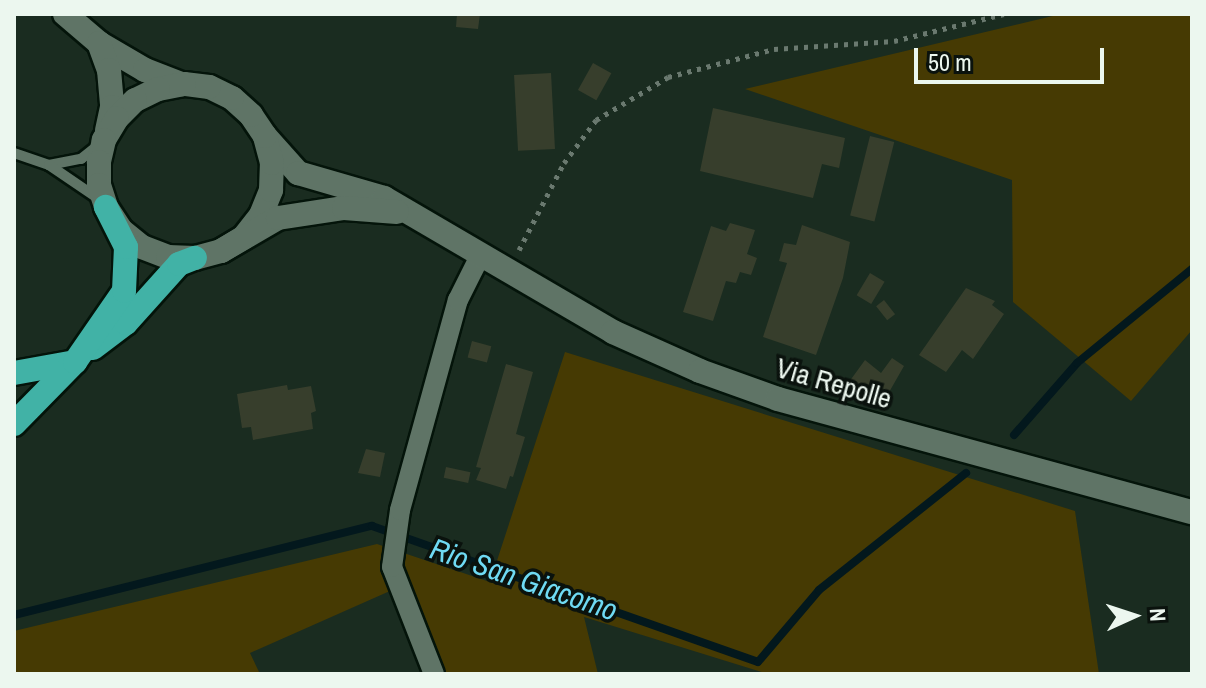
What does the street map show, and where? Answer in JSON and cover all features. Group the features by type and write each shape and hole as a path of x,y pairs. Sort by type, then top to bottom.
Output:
{"highway":[{"path":"14,424 75,362 124,291 126,247 106,207"},
{"path":"14,400 75,362 126,323 179,264 195,258"},
{"path":"14,373 75,362"}],"street":[{"name":"Via Repolle","path":"65,14 99,43 145,70 184,84 209,87 232,98 251,115 298,173 384,198 613,332 700,371 778,399 1192,512"},
{"name":"Via Repolle","path":"99,43 109,70 112,107 104,140 99,185 106,207 121,230 142,247 168,257 195,258 221,251 278,218 344,208 411,213"},
{"name":"Via Repolle","path":"104,140 117,118 135,100 158,89 184,84"},
{"name":"Via Repolle","path":"221,251 244,237 261,215 271,190 272,163 265,136"},
{"path":"434,674 392,567 400,510 458,300 480,256"}],"lane":[{"path":"49,165 81,159 104,140"},
{"path":"14,153 49,165 87,188 106,207"}],"path":[{"path":"509,273 564,163 596,120 668,77 774,49 894,41 1004,14"}],"shaded area":[{"path":"1061,14 1192,14 1192,330 1131,401 1013,302 1012,180 745,89"},
{"path":"565,352 1075,511 1099,674 768,674 584,617 598,674 444,674 408,583 250,653 260,674 14,674 14,631 377,544 490,582"}],"building":[{"path":"457,14 480,14 478,29 456,27"},
{"path":"593,63 611,73 596,100 578,90"},
{"path":"551,73 555,149 518,151 514,75"},
{"path":"713,108 845,138 839,168 822,164 813,198 700,171"},
{"path":"870,136 894,142 874,222 850,216"},
{"path":"730,223 755,230 747,254 757,258 751,275 740,272 736,283 726,281 713,321 683,312 711,226 726,231"},
{"path":"802,225 850,242 843,278 816,355 763,337 787,263 779,261 784,243 796,245"},
{"path":"870,273 885,282 871,304 857,295"},
{"path":"966,288 995,301 992,305 1004,314 973,359 962,350 946,372 919,355"},
{"path":"884,300 895,314 887,320 876,306"},
{"path":"472,341 491,346 487,363 468,357"},
{"path":"892,358 904,366 880,408 849,382 865,360 881,373"},
{"path":"506,364 533,372 516,434 525,437 513,477 510,476 506,489 476,480 481,468 476,467"},
{"path":"287,385 288,390 311,386 316,411 311,413 313,429 253,440 251,427 242,428 237,394"},
{"path":"366,449 385,453 380,477 358,473"},
{"path":"446,467 470,472 468,483 444,478"}],"waterway":[{"name":"Rio San Giacomo","path":"1014,435 1077,363 1192,269"},
{"name":"Rio San Giacomo","path":"14,615 372,526 758,662 819,590 966,473"}]}
